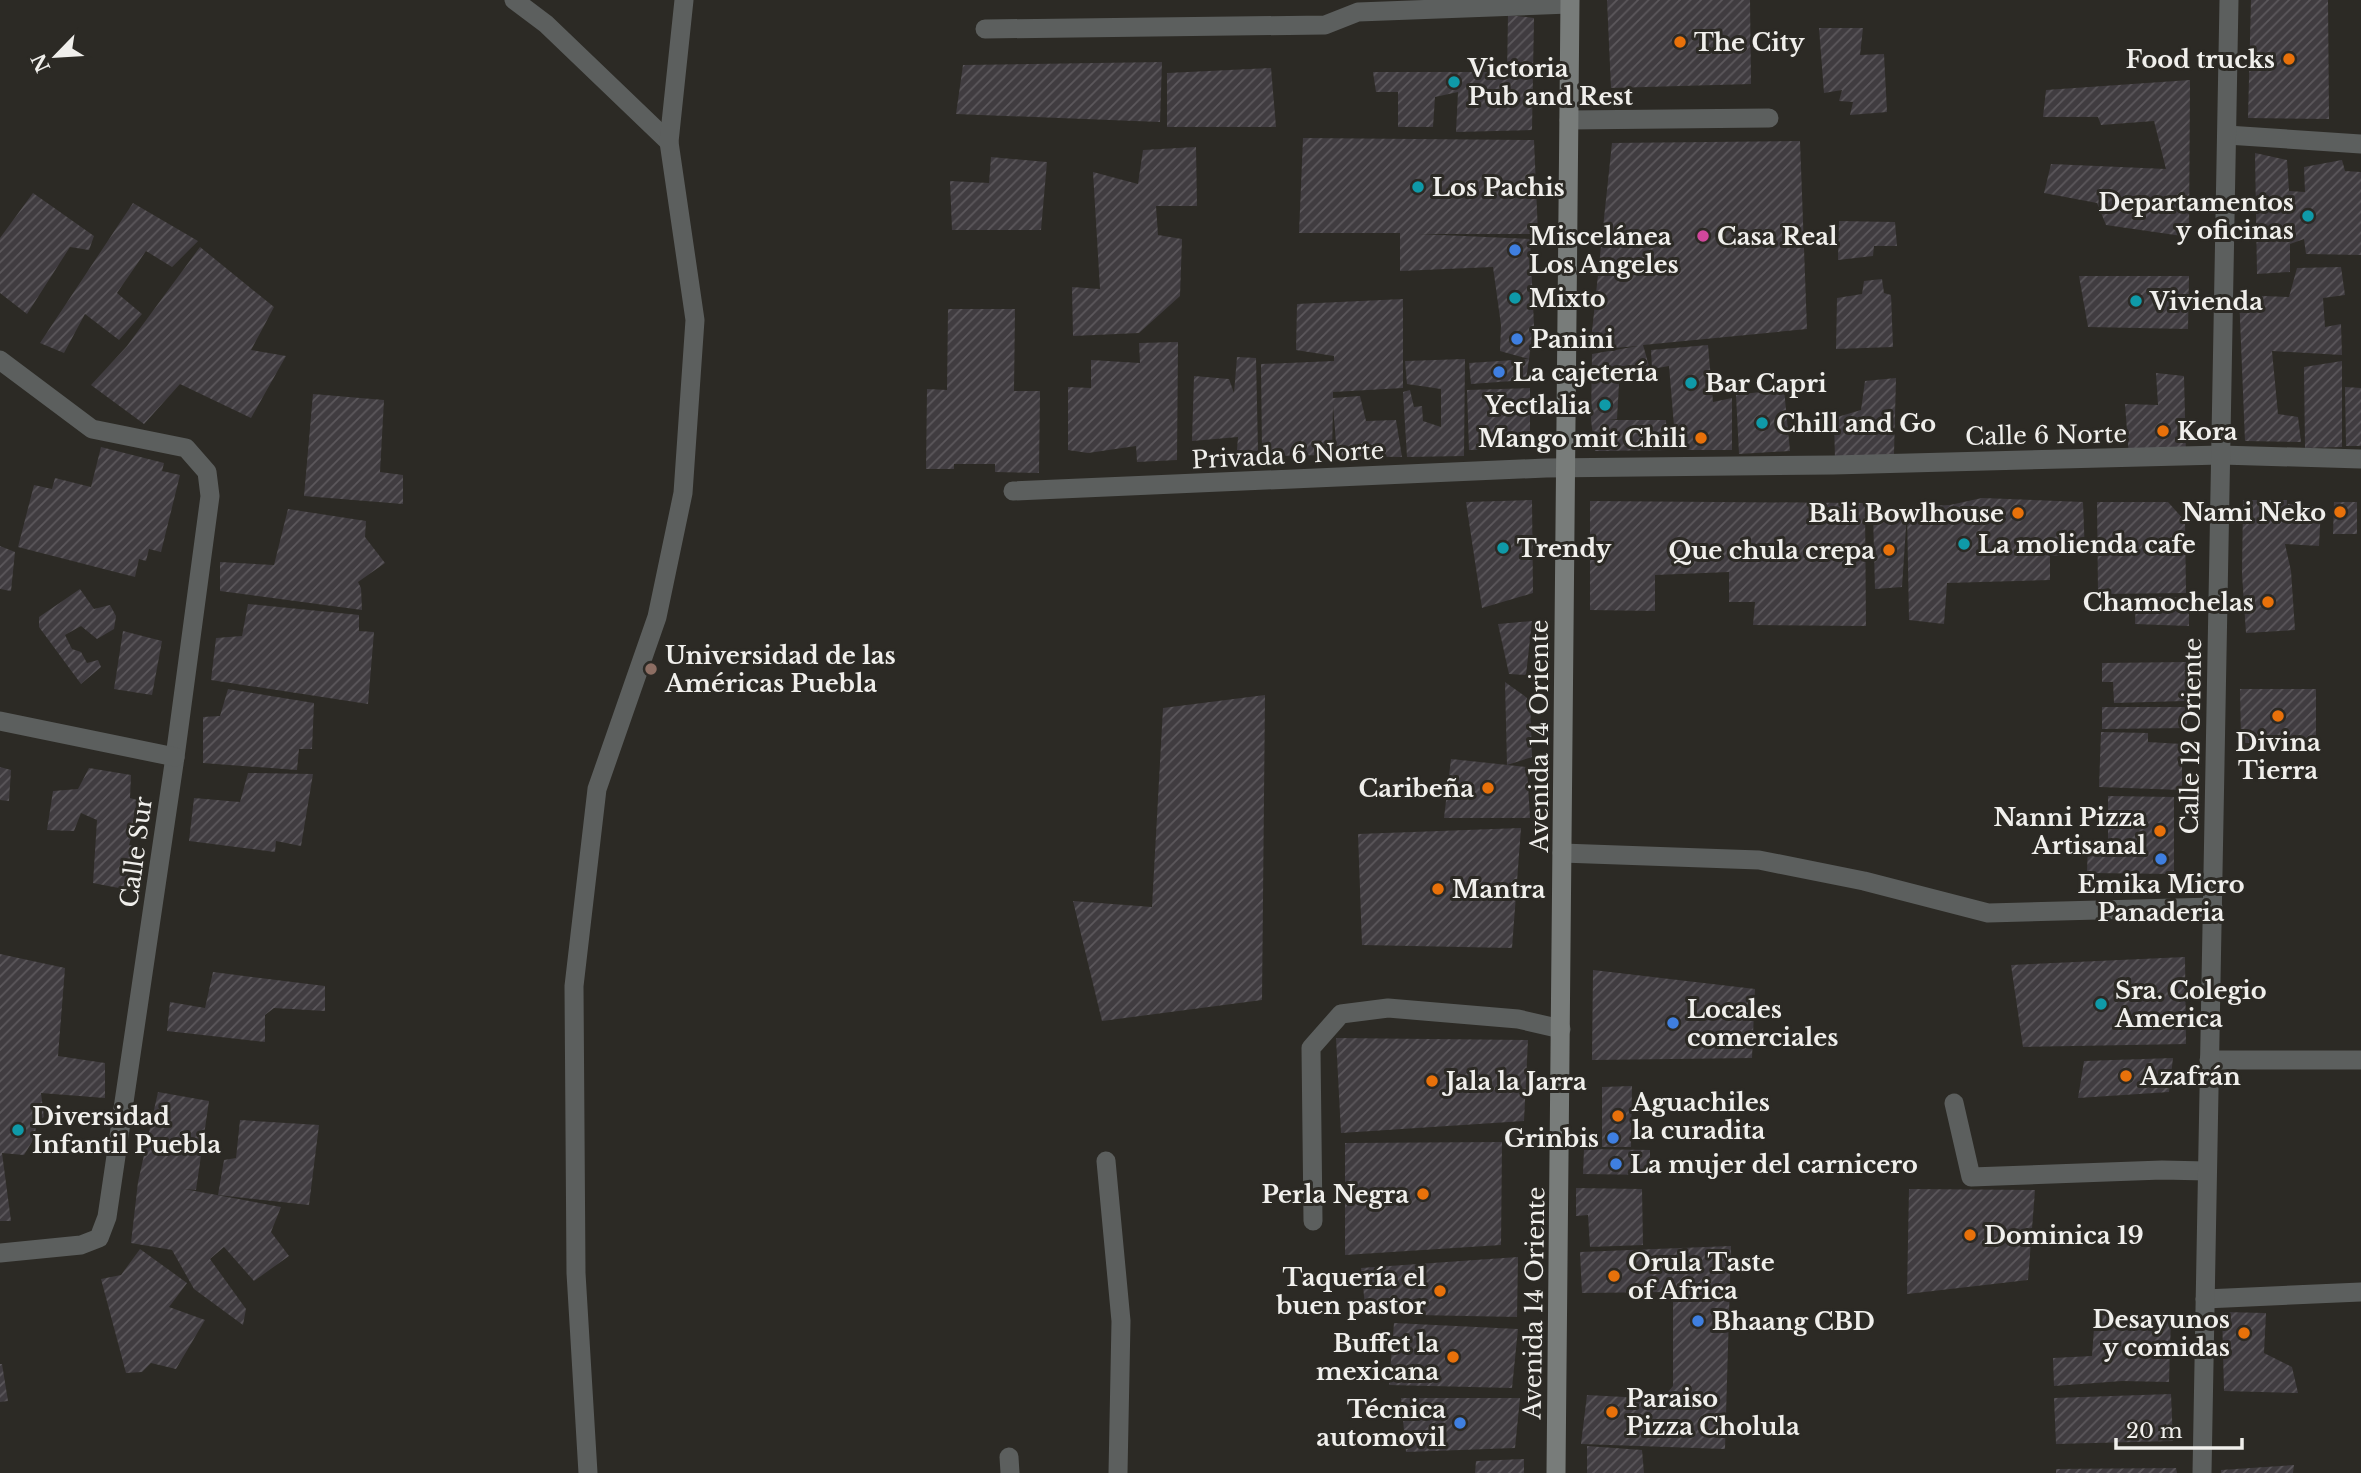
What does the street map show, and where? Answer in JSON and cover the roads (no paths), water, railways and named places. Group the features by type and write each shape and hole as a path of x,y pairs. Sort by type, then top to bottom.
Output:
{"main road":[{"name":"Avenida 14 Oriente","path":"1556,1473 1569,2"}],"street":[{"path":"514,0 546,24 669,142"},
{"path":"588,1473 576,1273 574,986 597,789 657,617 683,493 695,320 669,142 684,0"},
{"name":"Calle 12 Oriente","path":"2202,1473 2229,0"},
{"path":"985,29 1325,25 1358,12 1569,2"},
{"path":"1569,120 1769,118"},
{"path":"2227,135 2361,144"},
{"name":"Calle Sur","path":"0,360 92,429 186,448 207,472 210,496 175,757 107,1217 99,1238 81,1245 0,1253"},
{"name":"Calle 6 Norte","path":"1565,468 1833,465 2221,455 2361,459"},
{"name":"Privada 6 Norte","path":"1013,492 1565,468"},
{"path":"0,721 175,757"},
{"path":"1562,853 1759,860 1864,881 1988,914 2213,907"},
{"path":"1313,1221 1311,1048 1342,1014 1388,1008 1518,1019 1561,1029"},
{"path":"2210,1059 2361,1060"},
{"path":"1954,1103 1971,1177 2207,1171"},
{"path":"1106,1161 1121,1321 1118,1473"},
{"path":"2205,1299 2361,1292"}],"place":[{"name":"The City","path":"1680,42"},
{"name":"Food trucks","path":"2289,59"},
{"name":"Victoria Pub and Rest","path":"1454,82"},
{"name":"Los Pachis","path":"1418,187"},
{"name":"Departamentos y oficinas","path":"2308,216"},
{"name":"Casa Real","path":"1703,236"},
{"name":"Miscelánea Los Angeles","path":"1515,250"},
{"name":"Mixto","path":"1515,298"},
{"name":"Vivienda","path":"2136,301"},
{"name":"Panini","path":"1517,339"},
{"name":"La cajetería","path":"1499,372"},
{"name":"Bar Capri","path":"1691,383"},
{"name":"Yectlalia","path":"1605,405"},
{"name":"Chill and Go","path":"1762,423"},
{"name":"Kora","path":"2163,431"},
{"name":"Mango mit Chili","path":"1701,438"},
{"name":"Nami Neko","path":"2340,512"},
{"name":"Bali Bowlhouse","path":"2018,513"},
{"name":"La molienda cafe","path":"1964,544"},
{"name":"Trendy","path":"1503,548"},
{"name":"Que chula crepa","path":"1889,550"},
{"name":"Chamochelas","path":"2268,602"},
{"name":"Universidad de las Américas Puebla","path":"651,669"},
{"name":"Divina Tierra","path":"2278,716"},
{"name":"Caribeña","path":"1488,788"},
{"name":"Nanni Pizza Artisanal","path":"2160,831"},
{"name":"Emika Micro Panaderia","path":"2161,859"},
{"name":"Mantra","path":"1438,889"},
{"name":"Sra. Colegio America","path":"2101,1004"},
{"name":"Locales comerciales","path":"1673,1023"},
{"name":"Azafrán","path":"2126,1076"},
{"name":"Jala la Jarra","path":"1432,1081"},
{"name":"Aguachiles la curadita","path":"1618,1116"},
{"name":"Diversidad Infantil Puebla","path":"18,1130"},
{"name":"Grinbis","path":"1613,1138"},
{"name":"La mujer del carnicero","path":"1616,1164"},
{"name":"Perla Negra","path":"1423,1194"},
{"name":"Dominica 19","path":"1970,1235"},
{"name":"Orula Taste of Africa","path":"1614,1276"},
{"name":"Taquería el buen pastor","path":"1440,1291"},
{"name":"Bhaang CBD","path":"1698,1321"},
{"name":"Desayunos y comidas","path":"2244,1333"},
{"name":"Buffet la mexicana","path":"1453,1357"},
{"name":"Paraiso Pizza Cholula","path":"1612,1412"},
{"name":"Técnica automovil","path":"1460,1423"}]}
